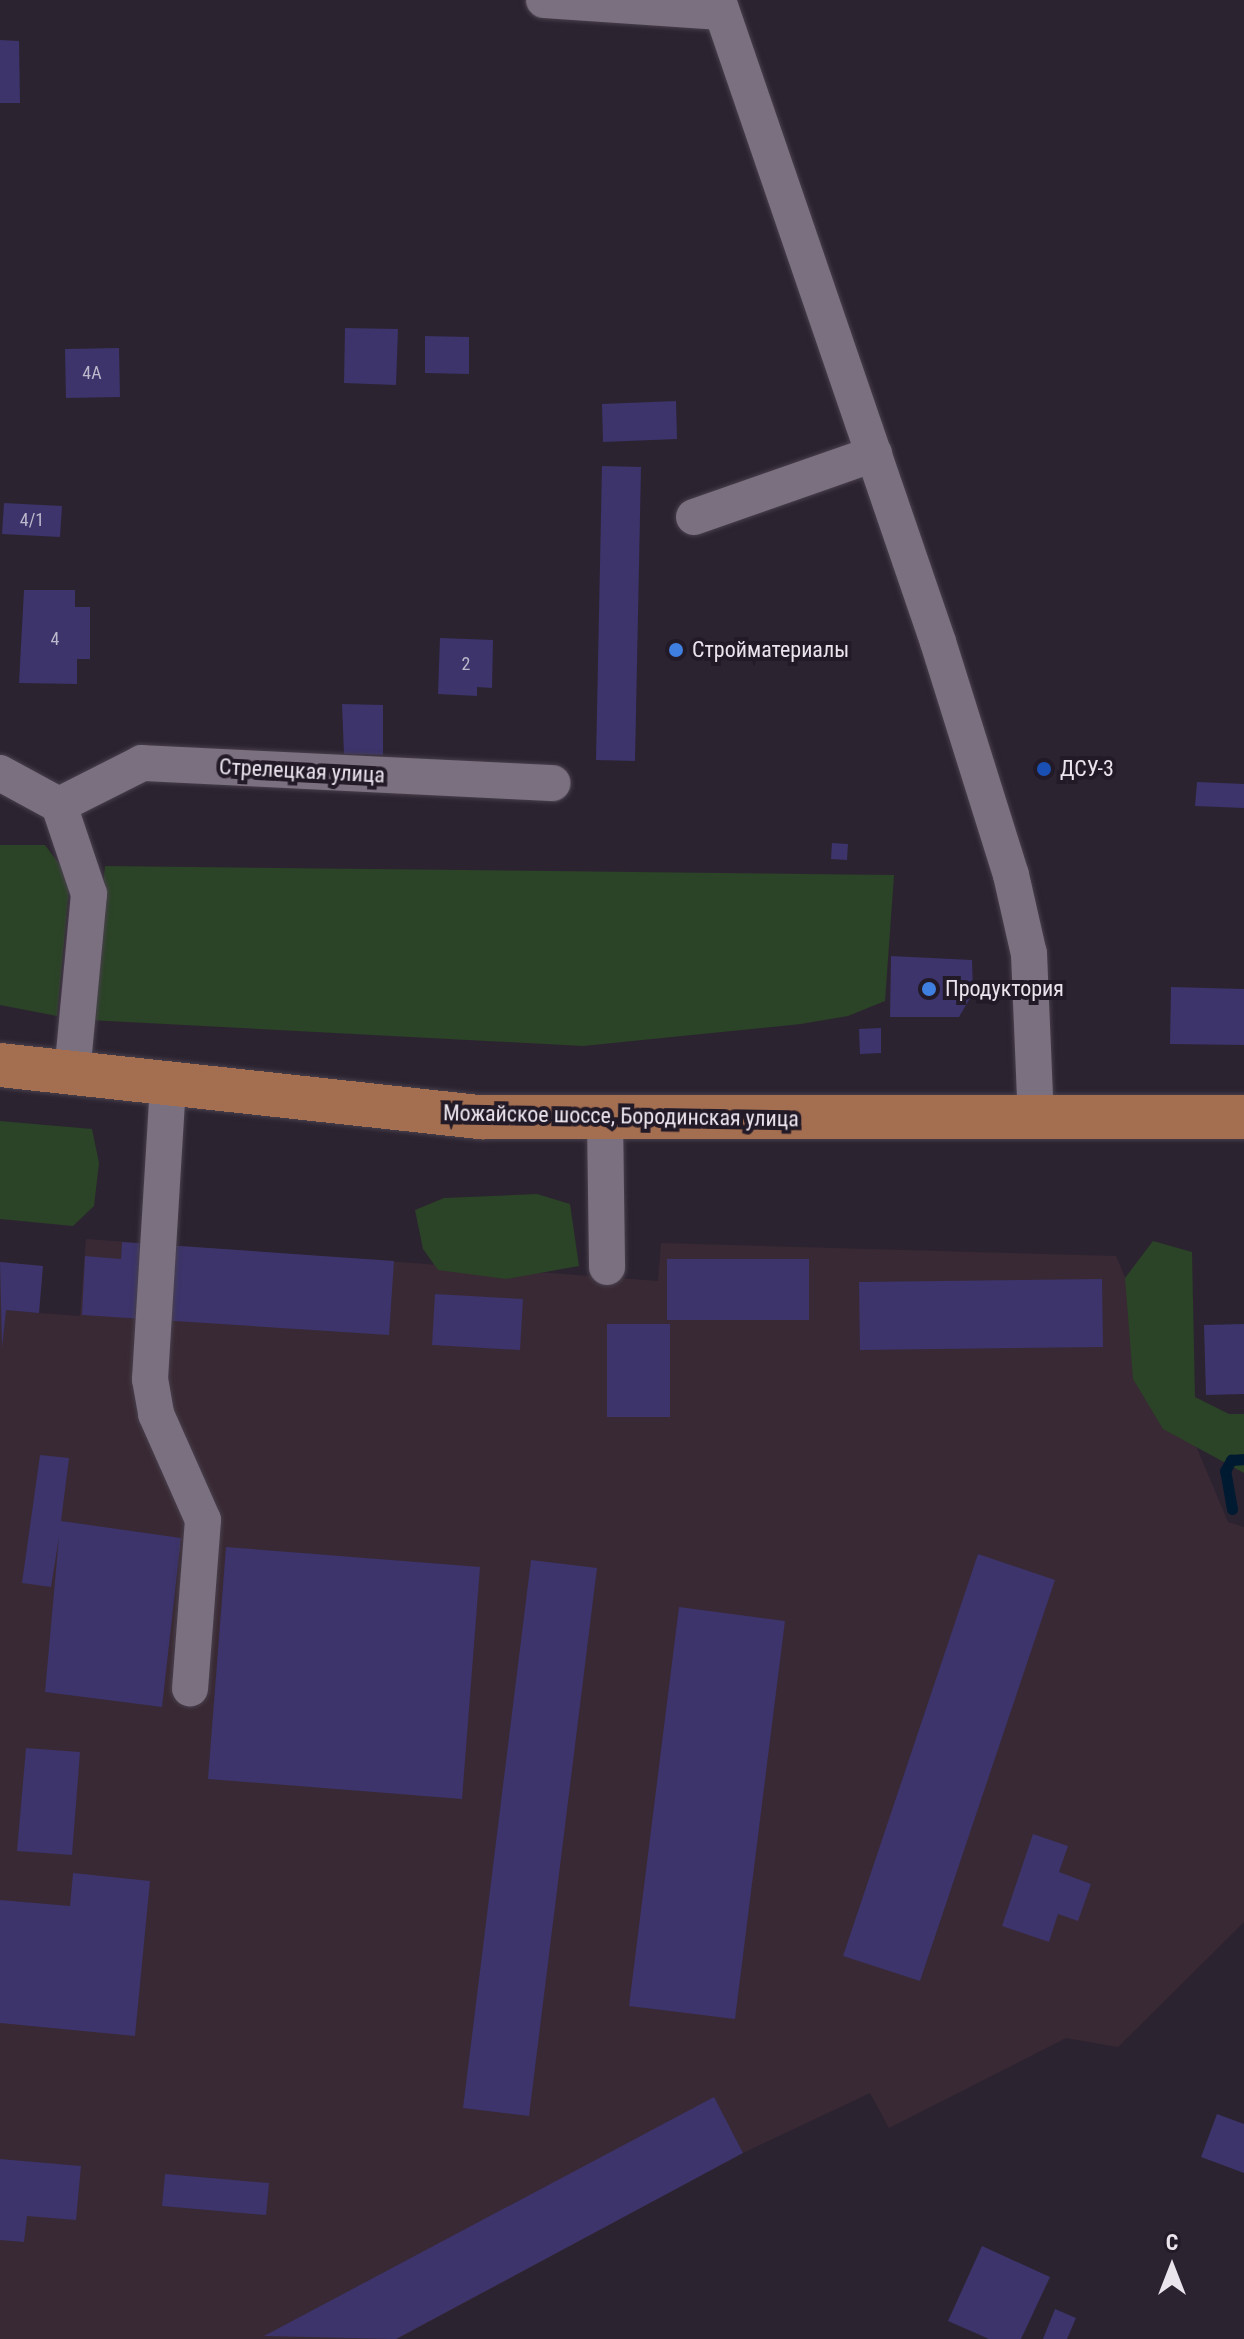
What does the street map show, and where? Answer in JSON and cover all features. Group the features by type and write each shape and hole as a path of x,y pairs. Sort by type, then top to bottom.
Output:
{"main road":[{"name":"Можайское шоссе, Бородинская улица","path":"0,1065 437,1114 605,1119 1244,1117"}],"street":[{"path":"544,0 720,6 874,454 1025,929 1036,1119"},
{"path":"694,517 874,454"},
{"name":"Стрелецкая улица","path":"59,805 142,763 553,783"},
{"path":"0,773 59,805 89,894 72,1074"},
{"path":"168,1085 150,1379 156,1414 203,1520 190,1688"},
{"path":"605,1119 607,1267"}],"shaded area":[{"path":"86,1239 658,1281 661,1243 1116,1256 1228,1522 1244,1527 1244,1922 1118,2047 1066,2038 889,2128 870,2093 743,2153 397,2339 0,2339 0,1262 43,1266 39,1313 80,1316"}],"green space":[{"path":"0,845 45,845 70,878 57,1016 0,1005"},
{"path":"105,866 894,875 885,1001 848,1016 801,1024 583,1046 89,1020"},
{"path":"0,1121 92,1129 99,1163 94,1206 73,1226 0,1219"},
{"path":"537,1194 570,1204 579,1266 506,1279 438,1270 423,1249 415,1210 444,1198"},
{"path":"1153,1241 1192,1252 1195,1397 1229,1414 1244,1414 1244,1473 1163,1429 1133,1379 1125,1278"}],"building":[{"path":"0,40 19,41 20,103 0,103"},
{"path":"345,328 398,329 396,385 344,383"},
{"path":"425,336 469,337 469,374 425,373"},
{"path":"119,348 120,397 66,398 65,349"},
{"path":"676,401 677,439 603,442 602,404"},
{"path":"602,466 641,467 635,761 596,760"},
{"path":"4,503 62,506 60,537 2,534"},
{"path":"24,590 75,590 75,607 90,607 90,659 77,659 77,684 19,683"},
{"path":"440,638 493,640 492,688 477,687 477,696 438,694"},
{"path":"342,704 383,705 383,755 344,754"},
{"path":"1197,782 1244,784 1244,808 1195,806"},
{"path":"832,843 848,844 847,860 831,859"},
{"path":"891,956 972,960 973,993 959,1017 890,1017"},
{"path":"1171,987 1244,989 1244,1045 1170,1044"},
{"path":"881,1028 881,1053 860,1054 859,1029"},
{"path":"122,1242 394,1261 389,1335 82,1315 85,1256 121,1259"},
{"path":"667,1259 809,1259 809,1320 667,1320"},
{"path":"0,1262 43,1266 39,1313 6,1310 2,1348"},
{"path":"1102,1279 1103,1347 860,1350 859,1282"},
{"path":"435,1294 523,1299 520,1350 432,1345"},
{"path":"607,1324 670,1324 670,1417 607,1417"},
{"path":"1244,1324 1244,1394 1206,1395 1204,1325"},
{"path":"40,1455 69,1458 61,1521 181,1538 162,1707 45,1692 59,1537 51,1587 22,1583"},
{"path":"226,1547 480,1567 462,1799 208,1779"},
{"path":"978,1554 1055,1580 920,1981 843,1956"},
{"path":"531,1560 597,1568 529,2116 463,2108"},
{"path":"679,1607 785,1621 735,2019 629,2006"},
{"path":"26,1748 80,1752 72,1855 17,1851"},
{"path":"1033,1834 1068,1846 1059,1872 1091,1884 1078,1921 1058,1914 1049,1942 1002,1926"},
{"path":"73,1873 150,1881 135,2036 0,2023 0,1900 70,1906"},
{"path":"714,2097 743,2153 396,2339 264,2336"},
{"path":"1217,2114 1244,2124 1244,2173 1201,2157"},
{"path":"0,2159 81,2166 76,2220 27,2216 24,2242 0,2240"},
{"path":"165,2174 269,2183 266,2215 162,2206"},
{"path":"982,2246 1050,2277 1021,2339 989,2339 948,2321"},
{"path":"1055,2309 1076,2318 1067,2339 1043,2339"}],"waterway":[{"path":"1232,1509 1225,1471 1231,1460 1244,1459"}],"place":[{"name":"Стройматериалы","path":"676,650"},
{"name":"ДСУ-3","path":"1044,769"},
{"name":"Продуктория","path":"929,989"}]}
